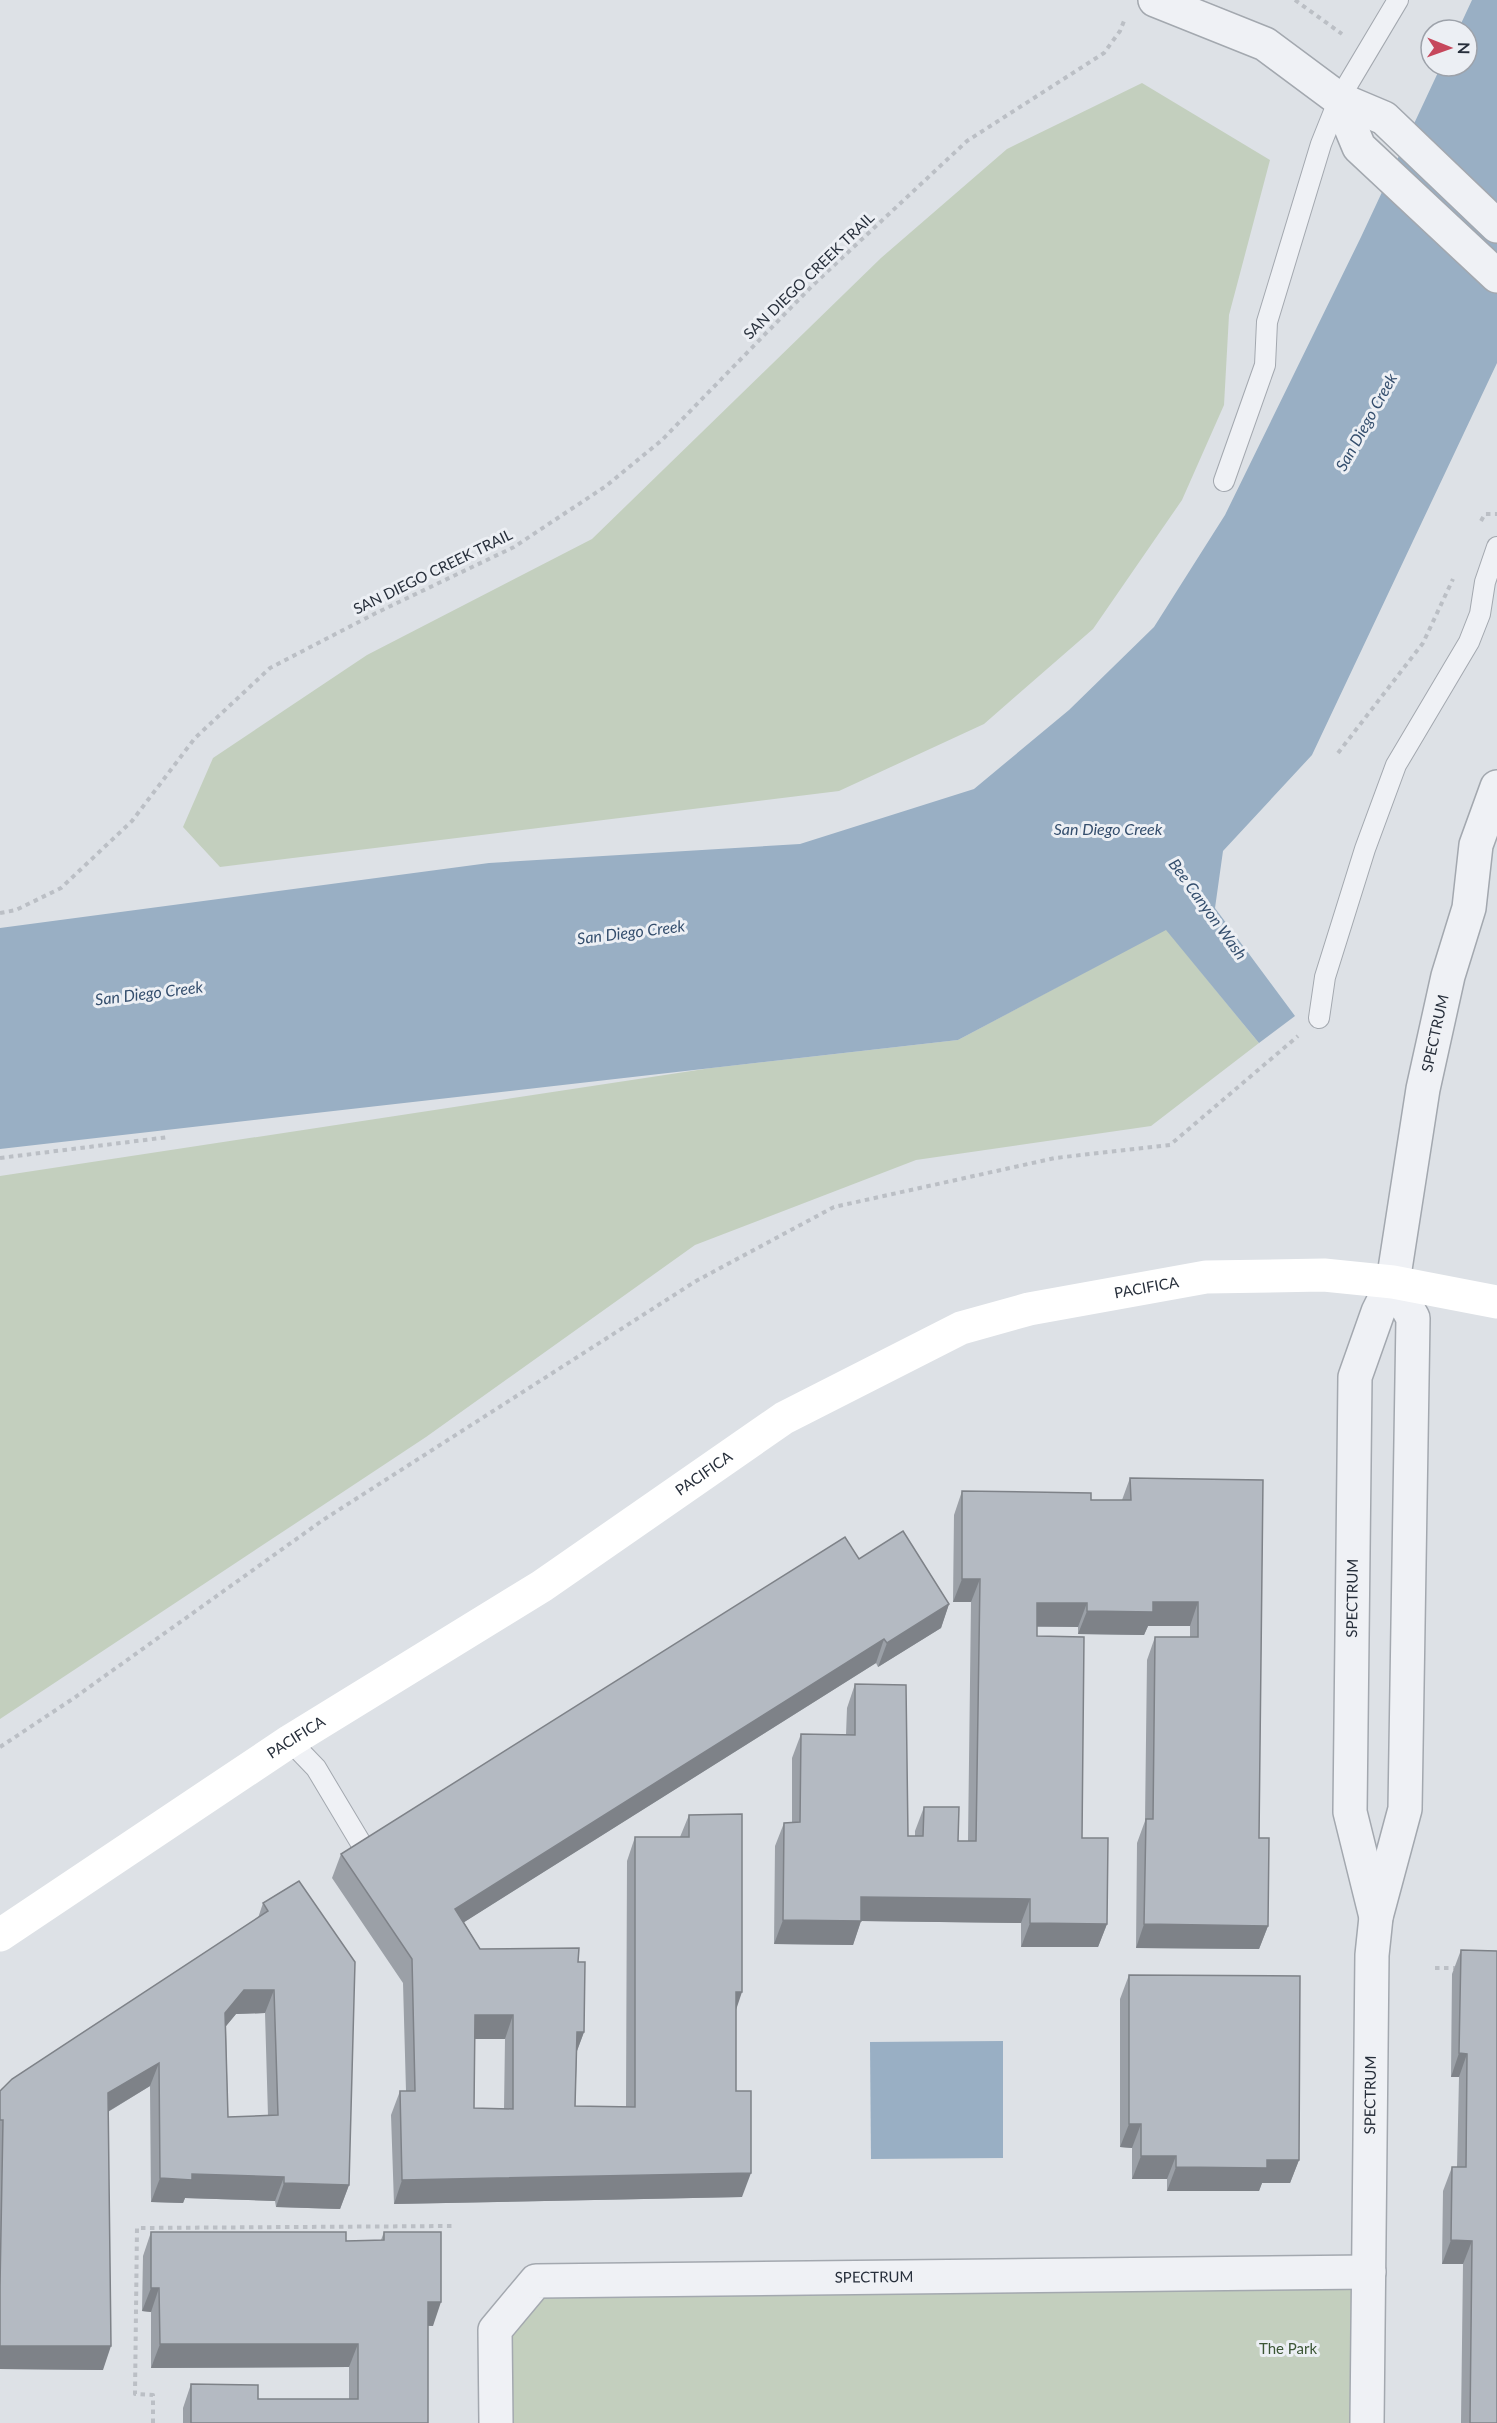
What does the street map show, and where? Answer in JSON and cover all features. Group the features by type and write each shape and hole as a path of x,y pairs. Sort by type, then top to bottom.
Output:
{"street":[{"path":"1155,0 1265,44 1339,99 1384,118 1497,226"},
{"path":"1339,99 1359,147 1497,276"},
{"name":"SPECTRUM","path":"1376,1917 1350,1812 1355,1377 1378,1312 1393,1282 1423,1089 1448,976 1469,908 1476,845 1497,788"},
{"name":"PACIFICA","path":"0,1935 290,1741 542,1586 784,1418 961,1328 1029,1309 1206,1277 1306,1274 1393,1282 1497,1302"},
{"name":"SPECTRUM","path":"1367,2423 1372,1955 1376,1917 1405,1809 1413,1318 1393,1282"},
{"name":"SPECTRUM","path":"496,2423 495,2330 536,2281 1369,2272"}],"lane":[{"path":"1224,481 1265,365 1267,322 1307,184 1339,99 1398,0"},
{"path":"1319,1018 1325,977 1392,776 1469,642 1480,614 1485,582 1497,547"},
{"path":"290,1741 316,1768 368,1856"}],"path":[{"name":"SAN DIEGO CREEK TRAIL","path":"0,913 16,910 61,888 132,821 195,738 270,668 376,613 514,547 606,486 662,440 813,285 967,141 1104,53 1120,31"},
{"path":"1476,531 1485,514 1497,514"},
{"path":"1338,753 1423,643 1458,570"},
{"path":"0,1748 74,1698 323,1520 696,1281 834,1207 1055,1158 1170,1145 1319,1018"},
{"path":"0,1158 169,1137"},
{"path":"1435,1968 1466,1968"},
{"path":"153,2423 153,2395 135,2394 137,2228 453,2226"}],"green space":[{"path":"1142,83 1270,160 1229,315 1224,405 1182,500 1093,629 984,724 839,791 220,867 183,827 213,758 367,655 592,539 881,258 1007,149"},
{"path":"1166,929 1259,1043 1151,1126 916,1160 695,1245 426,1437 0,1719 0,1176 711,1068 958,1040"},
{"name":"The Park","path":"1369,2272 1367,2423 496,2423 495,2330 536,2281"}],"water":[{"name":"San Diego Creek","path":"1472,0 1497,0 1497,363 1312,755 1223,851 1215,908 1295,1016 1259,1043 1166,930 958,1040 0,1149 0,928 489,863 800,844 974,789 1069,710 1154,627 1225,515 1361,237 1435,78 1479,78 1479,18 1464,18"},
{"path":"1003,2041 1003,2158 871,2159 870,2042"}],"building":[{"path":"1130,1478 1263,1480 1259,1838 1269,1838 1268,1926 1144,1924 1146,1819 1153,1819 1155,1637 1198,1637 1198,1602 1153,1602 1153,1612 1087,1611 1087,1603 1037,1603 1037,1636 1084,1637 1082,1838 1108,1838 1107,1924 1030,1923 1030,1899 861,1897 861,1921 783,1920 784,1823 800,1822 801,1734 855,1735 855,1684 906,1685 908,1836 923,1836 924,1807 959,1807 958,1841 976,1841 980,1579 962,1579 962,1491 1091,1493 1091,1500 1131,1500"},
{"path":"903,1531 949,1604 887,1643 884,1639 455,1909 480,1949 579,1948 578,1962 585,1962 584,2032 577,2032 575,2106 635,2107 635,1837 689,1837 689,1815 742,1814 742,1992 736,1992 736,2091 751,2091 751,2173 402,2180 400,2091 415,2091 412,1959 341,1854 845,1537 859,1559","holes":["475,2015 513,2015 513,2109 474,2108"]},
{"path":"299,1881 355,1962 349,2185 284,2183 284,2177 192,2174 192,2180 160,2178 159,2063 108,2093 111,2346 0,2346 3,2120 0,2120 0,2091 12,2079 268,1911 263,1903","holes":["244,1990 274,1990 278,2115 228,2117 225,2013"]},
{"path":"1461,1950 1497,1951 1497,2423 1470,2423 1472,2241 1451,2240 1452,2167 1466,2167 1467,2054 1459,2053"},
{"path":"1129,1975 1300,1976 1299,2160 1267,2160 1267,2168 1176,2167 1176,2156 1141,2156 1141,2124 1129,2124"},
{"path":"151,2232 346,2232 346,2241 384,2240 384,2232 441,2232 441,2302 428,2302 428,2423 191,2423 191,2384 258,2385 258,2399 358,2399 358,2344 160,2344 159,2288 151,2288"}],"water label":[{"name":"Bee Canyon Wash","path":"1208,909"}]}
